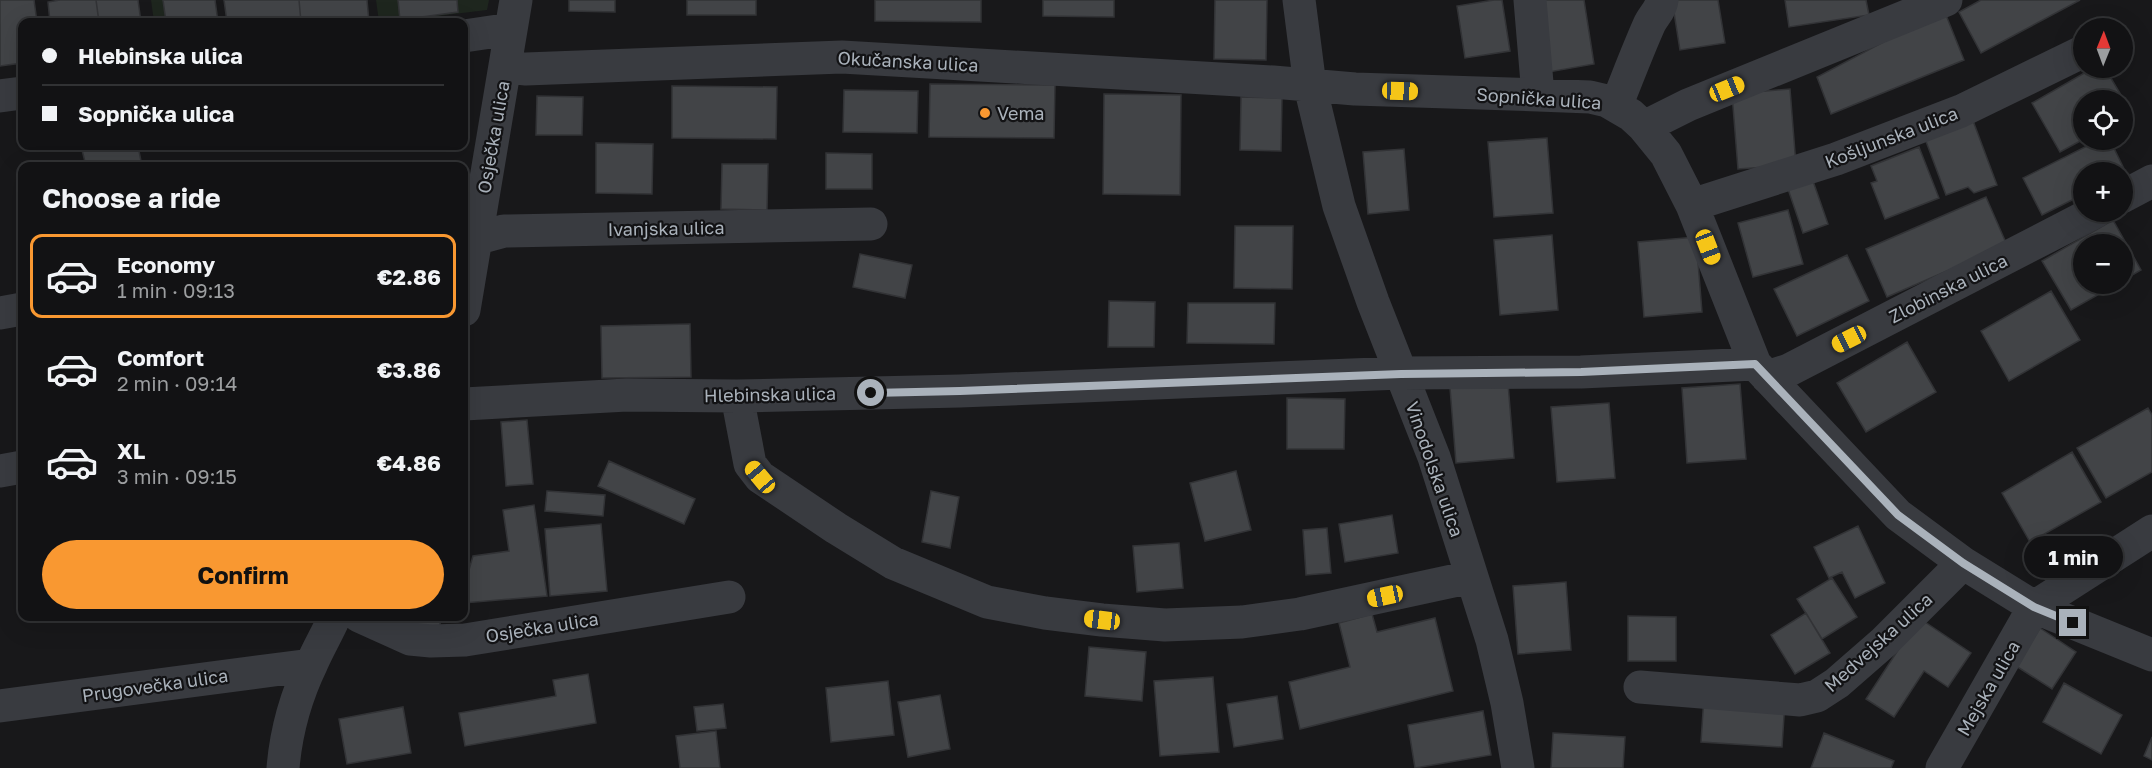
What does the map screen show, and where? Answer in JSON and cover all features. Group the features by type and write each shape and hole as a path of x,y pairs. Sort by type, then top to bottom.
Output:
{"street":[{"name":"Vinodolska ulica","path":"1299,0 1310,86 1339,206 1434,457 1492,640 1507,703 1518,768"},
{"path":"1530,0 1538,95"},
{"path":"1616,106 1650,21 1661,6 1662,0"},
{"path":"1644,127 1688,105 1946,0"},
{"path":"468,34 514,15"},
{"name":"Osječka ulica","path":"468,263 470,240 514,15"},
{"name":"Košljunska ulica","path":"1692,205 1836,159 1961,111 2073,56"},
{"name":"Okučanska ulica","path":"505,68 842,57 1310,86"},
{"name":"Sopnička ulica","path":"1310,86 1590,98 1607,101 1616,106 1644,127 1666,154 1692,205 1761,371 1898,515 1963,563 2034,607 2152,655"},
{"path":"0,96 18,94"},
{"path":"2133,192 2152,182"},
{"name":"Zlobinska ulica","path":"1401,374 1790,370 2076,222"},
{"name":"Ivanjska ulica","path":"470,240 504,231 871,224"},
{"path":"0,313 18,310"},
{"name":"Hlebinska ulica","path":"468,404 627,395 737,396 960,391 1401,374"},
{"path":"737,396 750,464 760,477 893,563 987,602 1045,613 1165,625 1242,622 1300,614 1471,577"},
{"path":"0,471 18,468"},
{"path":"2034,607 2152,531"},
{"name":"Medvejska ulica","path":"1640,687 1800,700 1817,696 1837,683 1884,642 1963,563"},
{"name":"Osječka ulica","path":"370,621 410,639 465,640 729,597"},
{"name":"Mejska ulica","path":"1942,768 2034,607"},
{"path":"283,768 289,727 311,665 333,621"},
{"name":"Prugovečka ulica","path":"0,706 311,665"}],"shaded area":[{"path":"151,0 163,0 165,18 153,18"},
{"path":"376,0 489,0 487,10 421,18 378,18"}],"building":[{"path":"0,0 34,0 36,18 18,18 18,64 0,66"},
{"path":"96,0 98,18 50,18 48,2"},
{"path":"96,0 138,0 140,18 98,18"},
{"path":"163,0 215,0 217,18 165,18"},
{"path":"224,0 299,0 301,18 226,18"},
{"path":"299,0 367,0 369,18 301,18"},
{"path":"398,0 457,0 458,12 400,18"},
{"path":"569,0 615,0 615,12 569,11"},
{"path":"687,0 756,0 756,15 687,15"},
{"path":"875,0 981,0 981,22 875,21"},
{"path":"1043,0 1114,0 1114,17 1043,16"},
{"path":"1215,0 1267,0 1266,60 1214,59"},
{"path":"1502,0 1510,51 1465,58 1457,6"},
{"path":"1538,0 1584,0 1594,64 1549,72"},
{"path":"1672,0 1718,0 1725,43 1680,50"},
{"path":"1785,0 1866,0 1869,15 1789,27"},
{"path":"1981,0 2080,0 1981,53 1959,12"},
{"path":"1944,10 1964,60 1831,114 1817,77"},
{"path":"2076,78 2111,78 2118,90 2073,90 2073,145 2060,152 2032,103"},
{"path":"930,84 1055,85 1054,138 929,137"},
{"path":"672,86 777,87 776,139 672,138"},
{"path":"1790,89 1796,165 1738,169 1732,94"},
{"path":"844,90 918,91 917,133 843,132"},
{"path":"1104,94 1181,95 1180,195 1103,194"},
{"path":"537,96 583,97 582,135 536,135"},
{"path":"1241,97 1282,98 1281,151 1240,150"},
{"path":"1972,118 1997,185 1974,193 1968,187 1946,195 1924,136"},
{"path":"1547,138 1553,213 1494,217 1488,142"},
{"path":"596,143 653,144 652,194 596,193"},
{"path":"1919,147 1939,198 1885,219 1871,183 1877,181 1871,166"},
{"path":"1404,149 1409,210 1368,214 1363,152"},
{"path":"82,150 139,150 141,162 85,162"},
{"path":"2079,150 2115,150 2121,162 2073,162 2073,200 2042,215 2023,178"},
{"path":"826,153 872,154 872,189 826,189"},
{"path":"722,164 768,164 767,210 721,209"},
{"path":"1813,181 1828,224 1803,233 1788,189"},
{"path":"1986,197 2007,245 1887,297 1866,249"},
{"path":"1788,210 1803,264 1753,277 1738,223"},
{"path":"2110,222 2114,222 2121,234 2089,234"},
{"path":"1235,226 1293,226 1292,289 1234,288"},
{"path":"1552,235 1558,310 1500,315 1494,240"},
{"path":"1696,237 1702,312 1644,317 1638,242"},
{"path":"2073,243 2073,294 2099,294 2071,310 2042,261"},
{"path":"860,254 912,265 905,298 853,287"},
{"path":"1847,255 1869,301 1797,336 1774,289"},
{"path":"2133,256 2141,270 2133,275"},
{"path":"2051,291 2080,340 2009,381 1981,331"},
{"path":"1109,301 1155,302 1154,347 1108,347"},
{"path":"1188,303 1275,303 1274,344 1187,343"},
{"path":"690,324 691,377 602,378 601,326"},
{"path":"1907,342 1936,392 1866,432 1837,383"},
{"path":"1508,383 1514,458 1456,463 1450,388"},
{"path":"1740,384 1746,459 1687,463 1682,388"},
{"path":"1287,398 1345,399 1344,449 1287,449"},
{"path":"1609,403 1615,478 1557,482 1551,407"},
{"path":"2148,408 2152,415 2152,472 2106,498 2077,448"},
{"path":"527,420 533,484 506,486 501,422"},
{"path":"2072,452 2101,502 2030,542 2002,493"},
{"path":"609,461 695,499 684,524 598,486"},
{"path":"1236,471 1251,530 1205,541 1190,483"},
{"path":"547,491 605,495 603,516 545,511"},
{"path":"931,491 959,497 950,548 922,542"},
{"path":"534,505 547,596 468,603 468,573 473,556 509,551 503,510"},
{"path":"1392,515 1398,553 1345,562 1339,524"},
{"path":"601,524 607,591 550,596 545,529"},
{"path":"1858,526 1885,583 1855,598 1842,572 1829,578 1814,547"},
{"path":"1327,528 1331,573 1306,575 1303,530"},
{"path":"1179,543 1183,588 1137,592 1133,546"},
{"path":"1832,578 1857,617 1822,639 1797,599"},
{"path":"1566,582 1571,650 1518,654 1513,586"},
{"path":"1806,613 1830,653 1795,674 1771,635"},
{"path":"1372,614 1377,632 1435,618 1453,691 1300,729 1289,682 1350,667 1339,623"},
{"path":"1628,616 1676,617 1676,661 1628,661"},
{"path":"1919,618 1971,653 1948,687 1924,671 1894,717 1866,699"},
{"path":"408,621 441,621 436,634"},
{"path":"2040,628 2076,652 2052,689 2016,666"},
{"path":"1089,647 1146,652 1142,701 1085,696"},
{"path":"588,674 596,723 465,746 459,713 556,696 553,680"},
{"path":"1213,677 1219,752 1160,756 1154,681"},
{"path":"888,681 894,735 831,742 826,688"},
{"path":"2064,683 2122,715 2101,754 2043,722"},
{"path":"940,695 950,749 908,757 898,702"},
{"path":"1277,696 1283,739 1234,747 1227,704"},
{"path":"1704,696 1785,701 1782,747 1701,742"},
{"path":"723,704 726,728 697,731 694,707"},
{"path":"403,707 411,753 347,764 339,719"},
{"path":"1483,711 1491,755 1415,768 1408,725"},
{"path":"716,731 720,768 680,768 676,736"},
{"path":"1553,733 1625,737 1623,768 1551,768"},
{"path":"1824,733 1894,761 1891,768 1811,768"},
{"path":"2152,737 2152,760 2144,756"}],"place":[{"name":"Vema","path":"985,113"}],"route":[{"path":"871,393 1401,374 1581,372 1755,364 1898,515 1963,563 2034,607 2073,623"}]}
